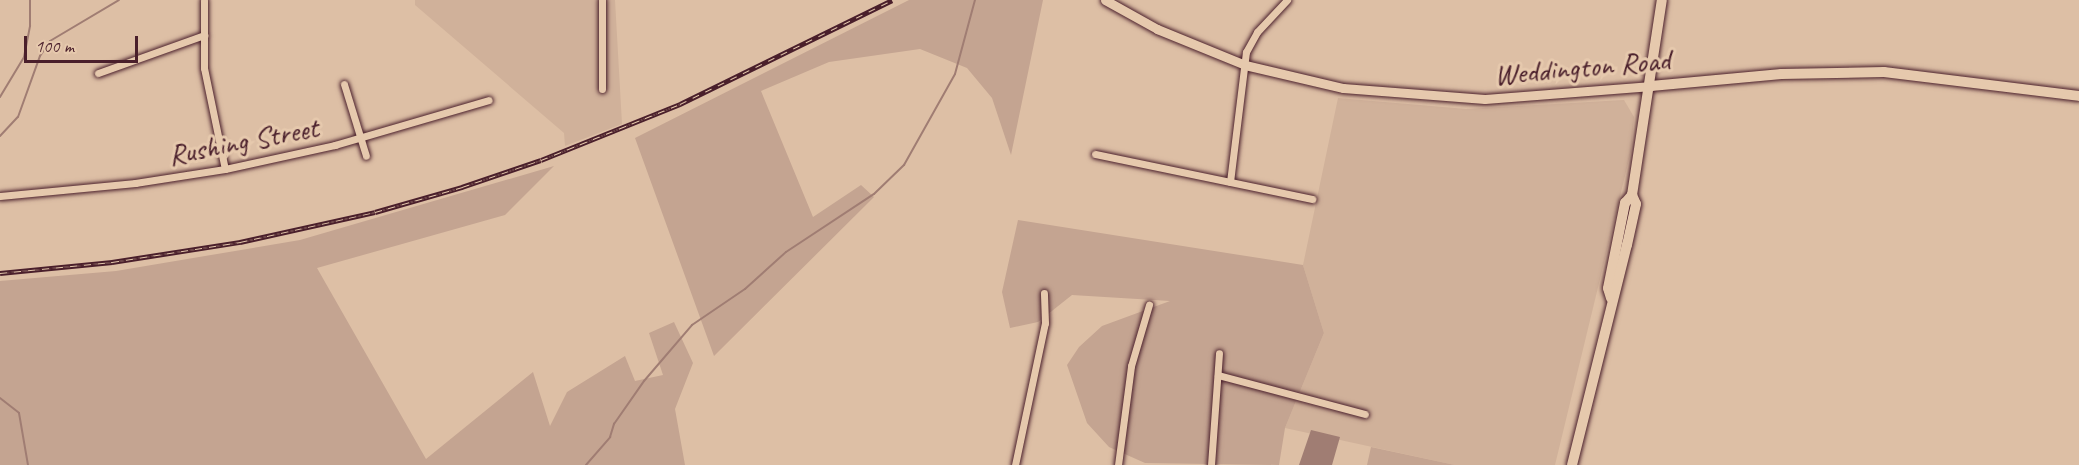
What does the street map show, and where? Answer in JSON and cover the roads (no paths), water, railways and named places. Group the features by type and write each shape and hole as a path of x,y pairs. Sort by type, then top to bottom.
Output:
{"main road":[{"name":"Weddington Road","path":"1105,0 1184,41 1245,65 1299,80 1397,95 1485,99 1771,75 1884,72 2079,96"},
{"path":"1572,465 1611,298 1617,290 1636,204 1632,195 1651,86 1662,0"}],"street":[{"path":"204,0 204,68 225,169"},
{"path":"602,0 602,89"},
{"path":"1230,182 1250,42 1287,0"},
{"path":"98,73 204,35"},
{"path":"344,84 366,156"},
{"name":"Rushing Street","path":"0,196 135,183 225,169 361,138 489,100"},
{"path":"1095,154 1312,199"},
{"path":"1015,465 1046,323 1044,293"},
{"path":"1118,465 1131,366 1149,305"},
{"path":"1211,465 1219,353"},
{"path":"1218,375 1365,414"}],"waterway":[{"path":"0,97 24,57 30,26 30,0"},
{"path":"0,136 18,117 40,56 50,41 119,0"},
{"path":"586,465 610,437 614,424 644,381 692,325 745,289 786,252 874,194 904,165 955,74 975,0"},
{"path":"0,398 19,413 28,465"}],"railway":[{"path":"0,273 112,262 240,242 375,212 462,187 541,160 680,104 892,0"}]}
